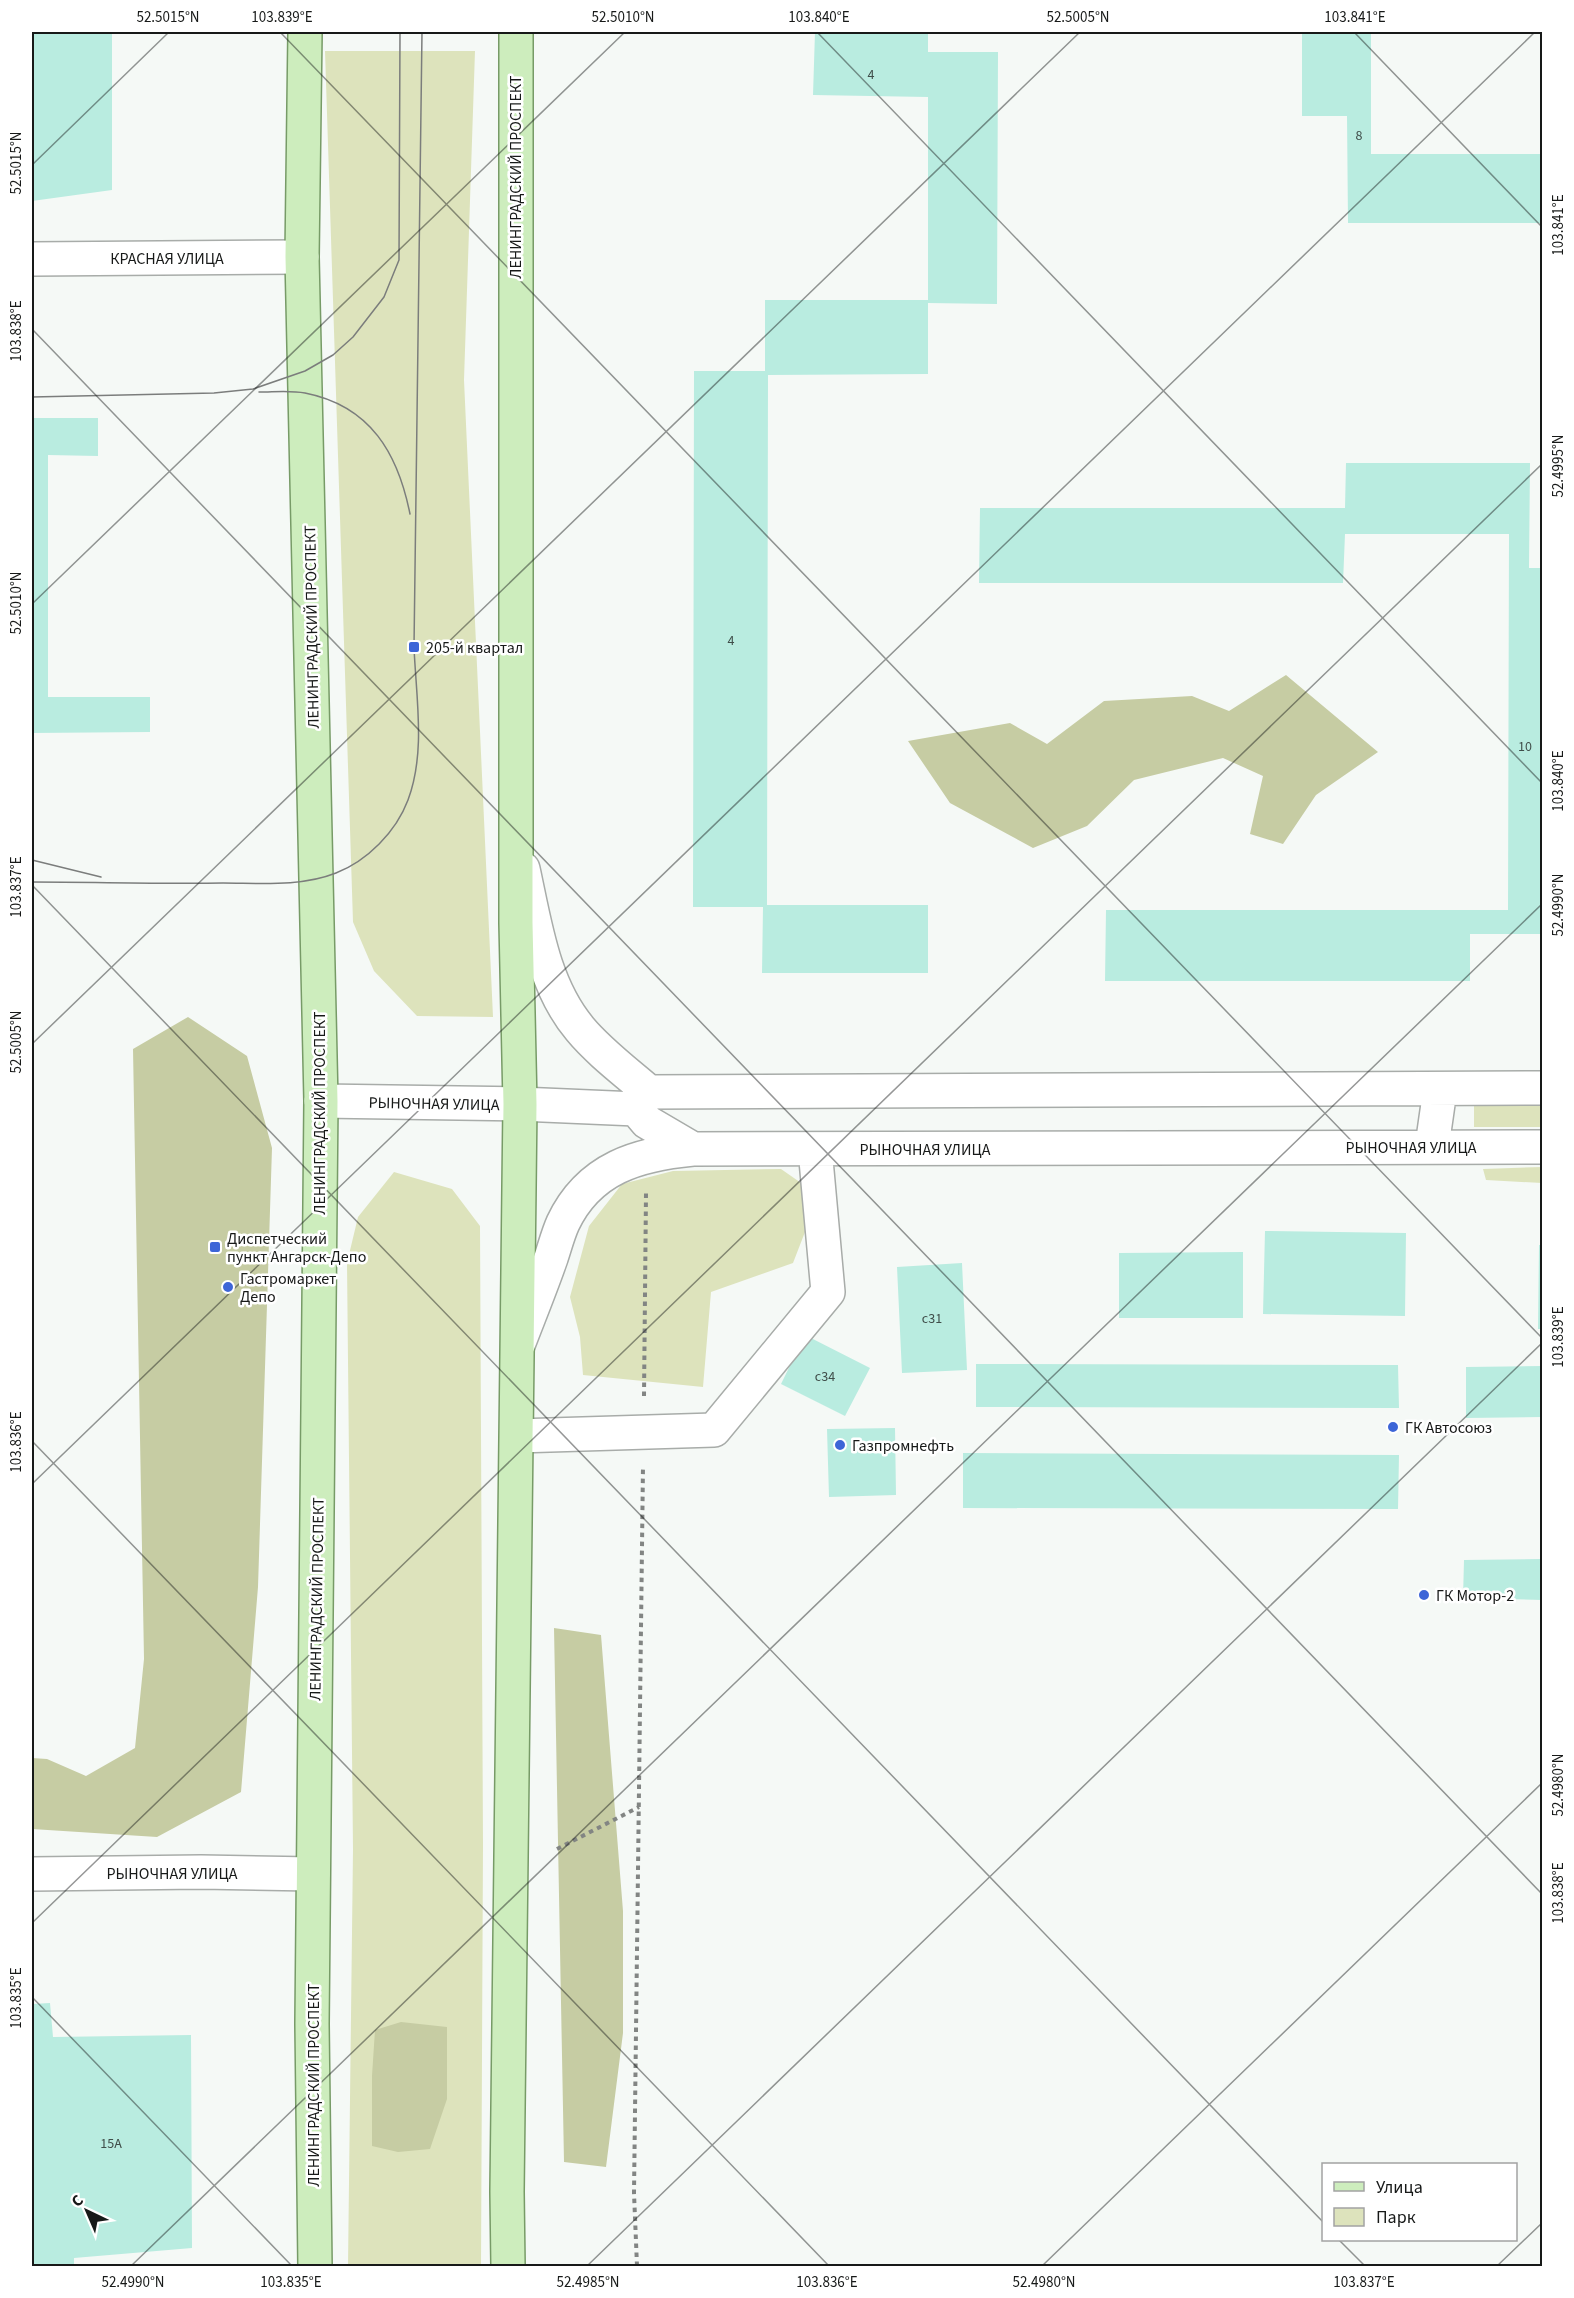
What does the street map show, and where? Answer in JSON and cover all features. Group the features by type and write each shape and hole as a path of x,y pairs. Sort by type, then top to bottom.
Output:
{"main road":[{"name":"ЛЕНИНГРАДСКИЙ ПРОСПЕКТ","path":"305,32 302,257 321,1101 313,1874 315,2266"},
{"name":"ЛЕНИНГРАДСКИЙ ПРОСПЕКТ","path":"508,2266 520,1104 516,840 516,32"}],"street":[{"name":"КРАСНАЯ УЛИЦА","path":"32,260 302,257"},
{"path":"516,840 534,920 549,976 558,997 584,1033 642,1101 647,1122 693,1149"},
{"name":"РЫНОЧНАЯ УЛИЦА","path":"321,1101 520,1104 1542,1088"},
{"path":"1432,1146 1440,1090"},
{"name":"РЫНОЧНАЯ УЛИЦА","path":"516,1352 564,1222 583,1193 596,1180 621,1164 654,1153 693,1149 1542,1147"},
{"path":"518,1436 714,1430 828,1292 815,1149"},
{"name":"РЫНОЧНАЯ УЛИЦА","path":"32,1874 313,1874"}],"path":[{"path":"637,2266 634,2193 646,1187"},
{"path":"557,1849 639,1807"}],"green space":[{"path":"325,51 475,51 464,380 493,1017 417,1016 374,971 353,922"},
{"path":"1286,675 1378,752 1316,795 1283,844 1250,834 1263,776 1223,758 1134,780 1087,826 1033,848 950,803 908,741 1010,723 1047,744 1104,701 1192,696 1229,711"},
{"path":"188,1017 247,1056 272,1148 258,1587 241,1792 157,1837 32,1829 32,1758 47,1759 86,1776 135,1748 144,1659 133,1049"},
{"path":"1474,1105 1542,1105 1542,1127 1474,1127"},
{"path":"1542,1167 1542,1183 1486,1180 1483,1169"},
{"path":"781,1169 804,1185 805,1232 793,1263 711,1292 703,1387 583,1375 580,1337 570,1297 589,1226 622,1184 673,1171"},
{"path":"394,1172 452,1189 480,1226 483,1845 481,2266 348,2266 353,1849 347,1263 358,1217"},
{"path":"554,1628 601,1635 623,1911 623,2033 606,2167 564,2162"},
{"path":"401,2022 447,2027 447,2099 430,2149 398,2152 372,2146 372,2076 375,2030"}],"building":[{"path":"32,32 112,32 112,190 32,201"},
{"path":"815,32 928,32 928,52 998,52 997,304 928,303 928,374 768,375 767,905 928,905 928,973 762,973 763,907 693,907 694,371 765,371 765,300 928,300 928,97 813,95"},
{"path":"1302,32 1371,32 1371,154 1542,154 1542,223 1348,223 1347,116 1302,116"},
{"path":"32,418 98,418 98,456 48,455 48,697 150,697 150,732 32,733"},
{"path":"1346,463 1530,463 1529,568 1542,568 1542,934 1470,934 1470,981 1105,981 1106,910 1508,910 1509,534 1345,534 1343,583 979,583 980,508 1345,508"},
{"path":"1265,1231 1406,1233 1405,1316 1263,1314"},
{"path":"1539,1245 1542,1245 1542,1329 1538,1329"},
{"path":"1243,1252 1243,1318 1119,1318 1119,1253"},
{"path":"962,1263 967,1370 902,1373 897,1267"},
{"path":"805,1335 870,1368 845,1416 781,1384"},
{"path":"976,1364 1398,1365 1399,1408 976,1407"},
{"path":"1542,1366 1542,1417 1466,1418 1466,1367"},
{"path":"895,1428 896,1495 829,1497 827,1429"},
{"path":"963,1453 1399,1455 1398,1509 963,1508"},
{"path":"1542,1559 1542,1600 1463,1598 1464,1560"},
{"path":"50,2003 53,2037 191,2035 192,2248 74,2258 74,2266 32,2266 32,2004"}],"tram line":[{"path":"32,397 214,393 253,389 305,371 333,355 353,337 384,297 399,260 400,32"},
{"path":"32,882 265,884 309,880 336,873 359,861 388,834 403,812 414,782 418,744 414,647 422,32"},
{"path":"259,392 288,391 328,399 348,409 364,421 389,453 405,492 410,514"},
{"path":"32,860 101,877"}],"place":[{"name":"205-й квартал","path":"414,647"},
{"name":"Диспетческий пункт Ангарск-Депо","path":"215,1247"},
{"name":"Гастромаркет Депо","path":"228,1287"},
{"name":"ГК Автосоюз","path":"1393,1427"},
{"name":"Газпромнефть","path":"840,1445"},
{"name":"ГК Мотор-2","path":"1424,1595"}]}
